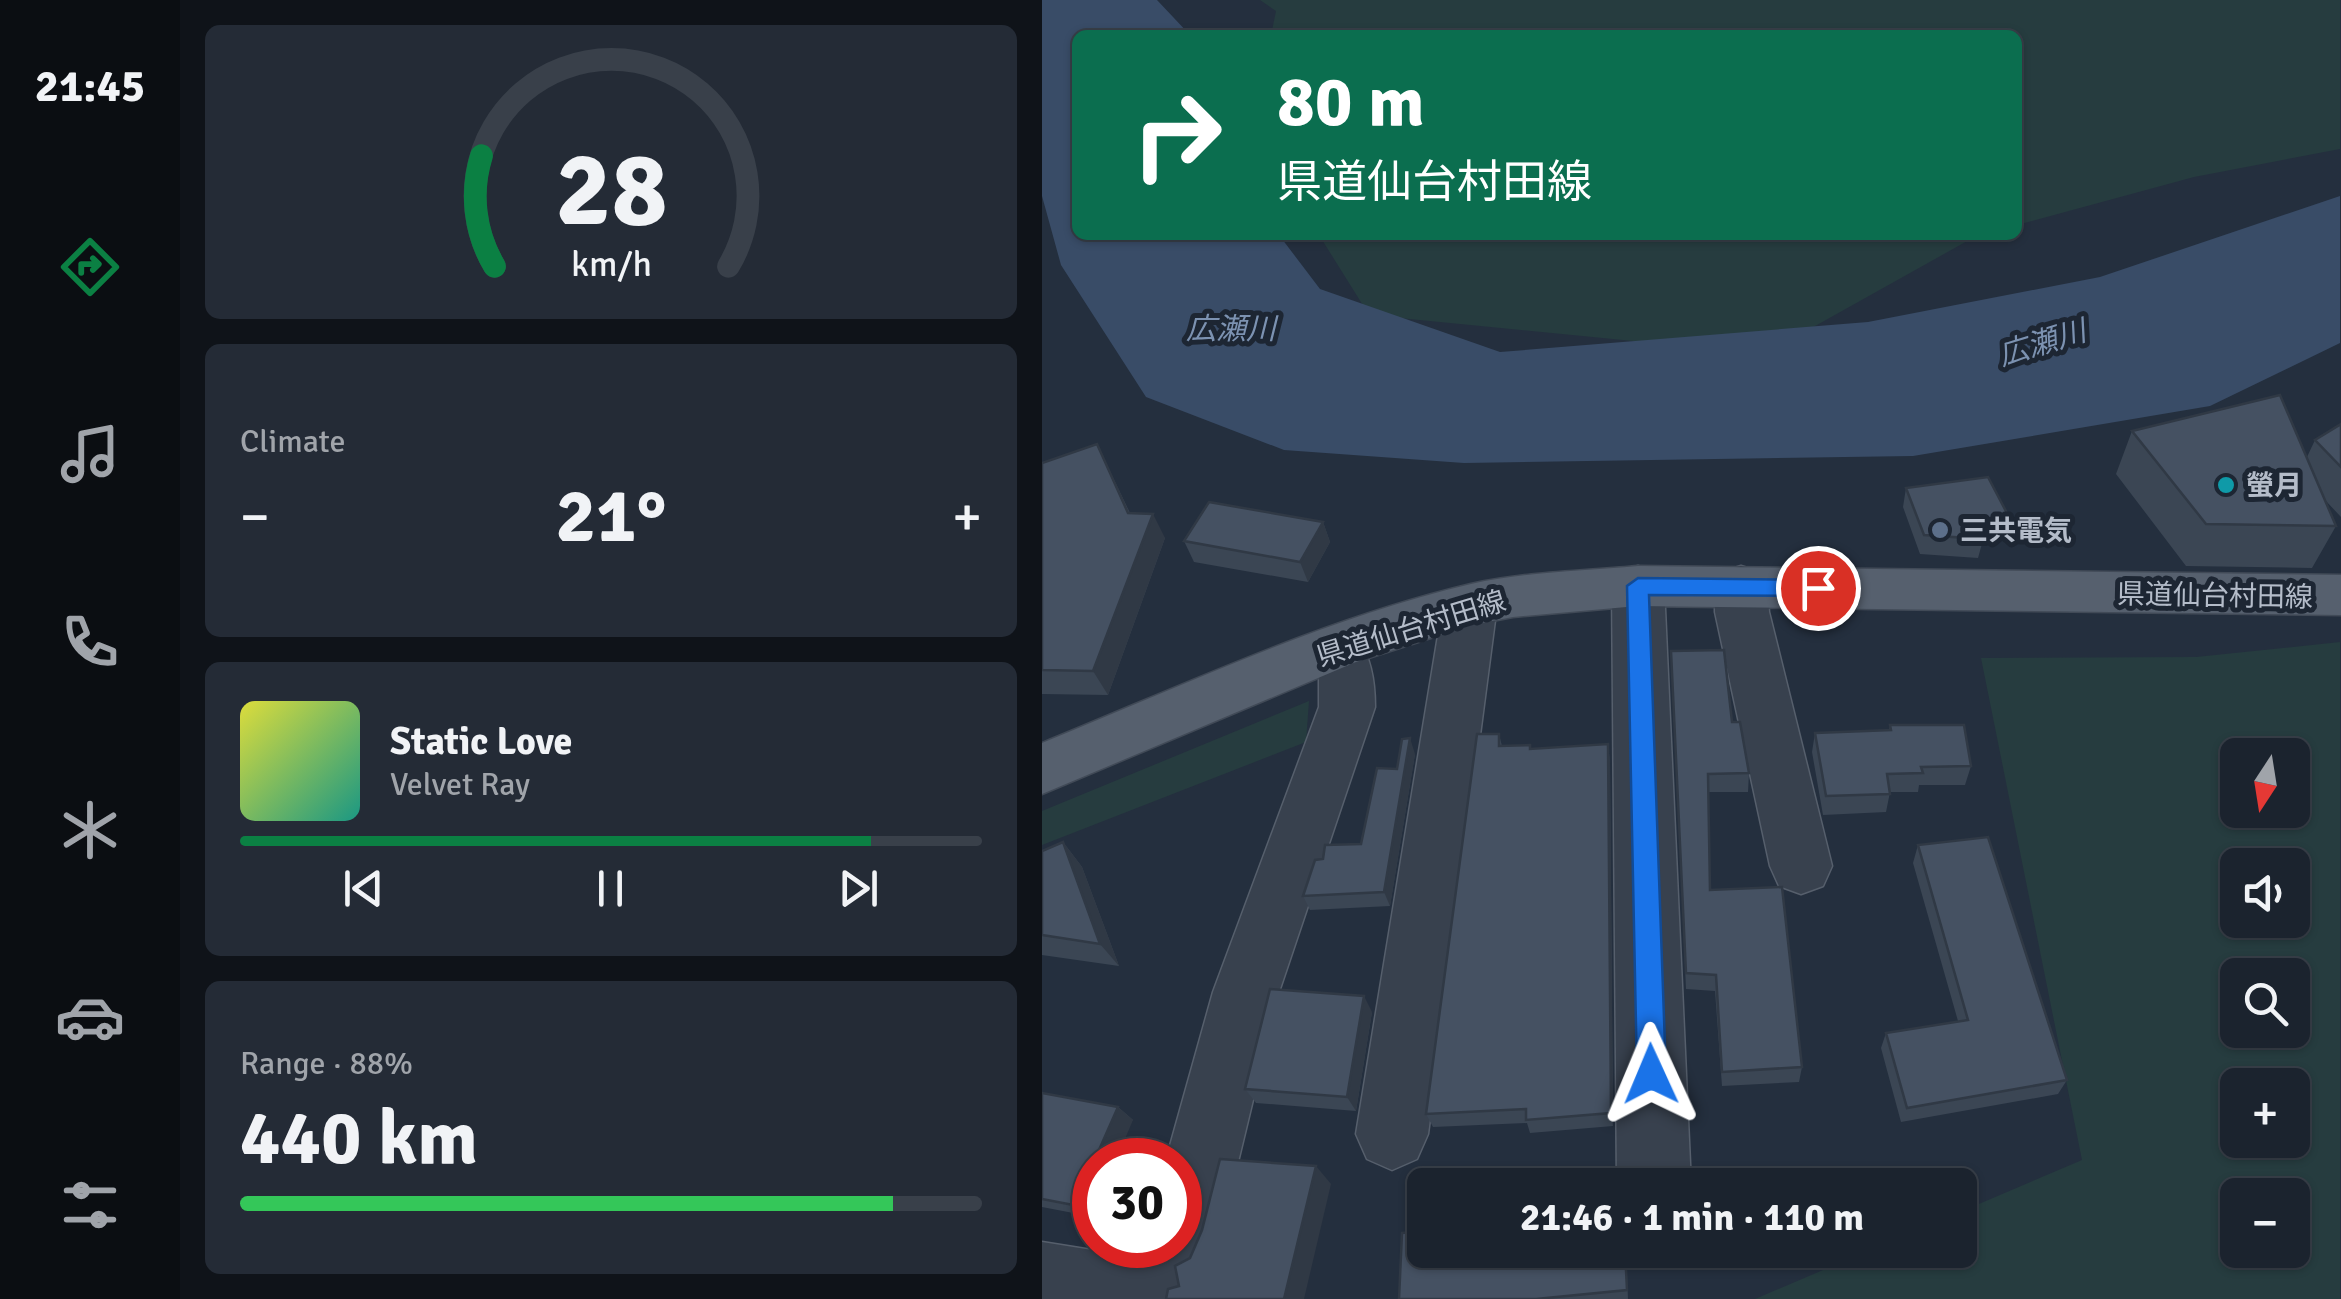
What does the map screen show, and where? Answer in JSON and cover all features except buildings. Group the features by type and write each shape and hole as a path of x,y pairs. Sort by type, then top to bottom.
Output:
{"main road":[{"name":"県道仙台村田線","path":"1042,770 1337,647 1470,605 1558,591 1740,586 2340,595"}],"street":[{"path":"1638,586 1654,1168"},
{"path":"1740,586 1742,612 1802,866"},
{"path":"1392,1134 1470,605"},
{"path":"1202,1161 1246,992 1347,707 1347,672 1337,647"},
{"path":"1042,1280 1161,1299 1172,1268"}],"green space":[{"path":"1260,0 2340,0 2340,149 2194,177 2022,224 2022,30 1272,30 1276,11"},
{"path":"1322,240 1969,240 1765,354 1369,315"},
{"path":"2340,642 2340,1299 1755,1299 1828,1268 1977,1268 1977,1205 2082,1160 1981,658 2196,657"},
{"path":"1309,701 1306,742 1042,845 1042,811"}],"water":[{"name":"広瀬川","path":"1042,0 1157,0 1185,30 1072,30 1072,240 1283,240 1320,289 1500,352 1868,322 2100,277 2340,196 2340,343 2210,406 1913,456 1464,463 1284,450 1146,397 1061,265 1042,196"}],"place":[{"name":"螢月","path":"2226,485"},
{"name":"三共電気","path":"1940,530"}],"route":[{"path":"1651,1074 1638,586 1818,588"}]}
